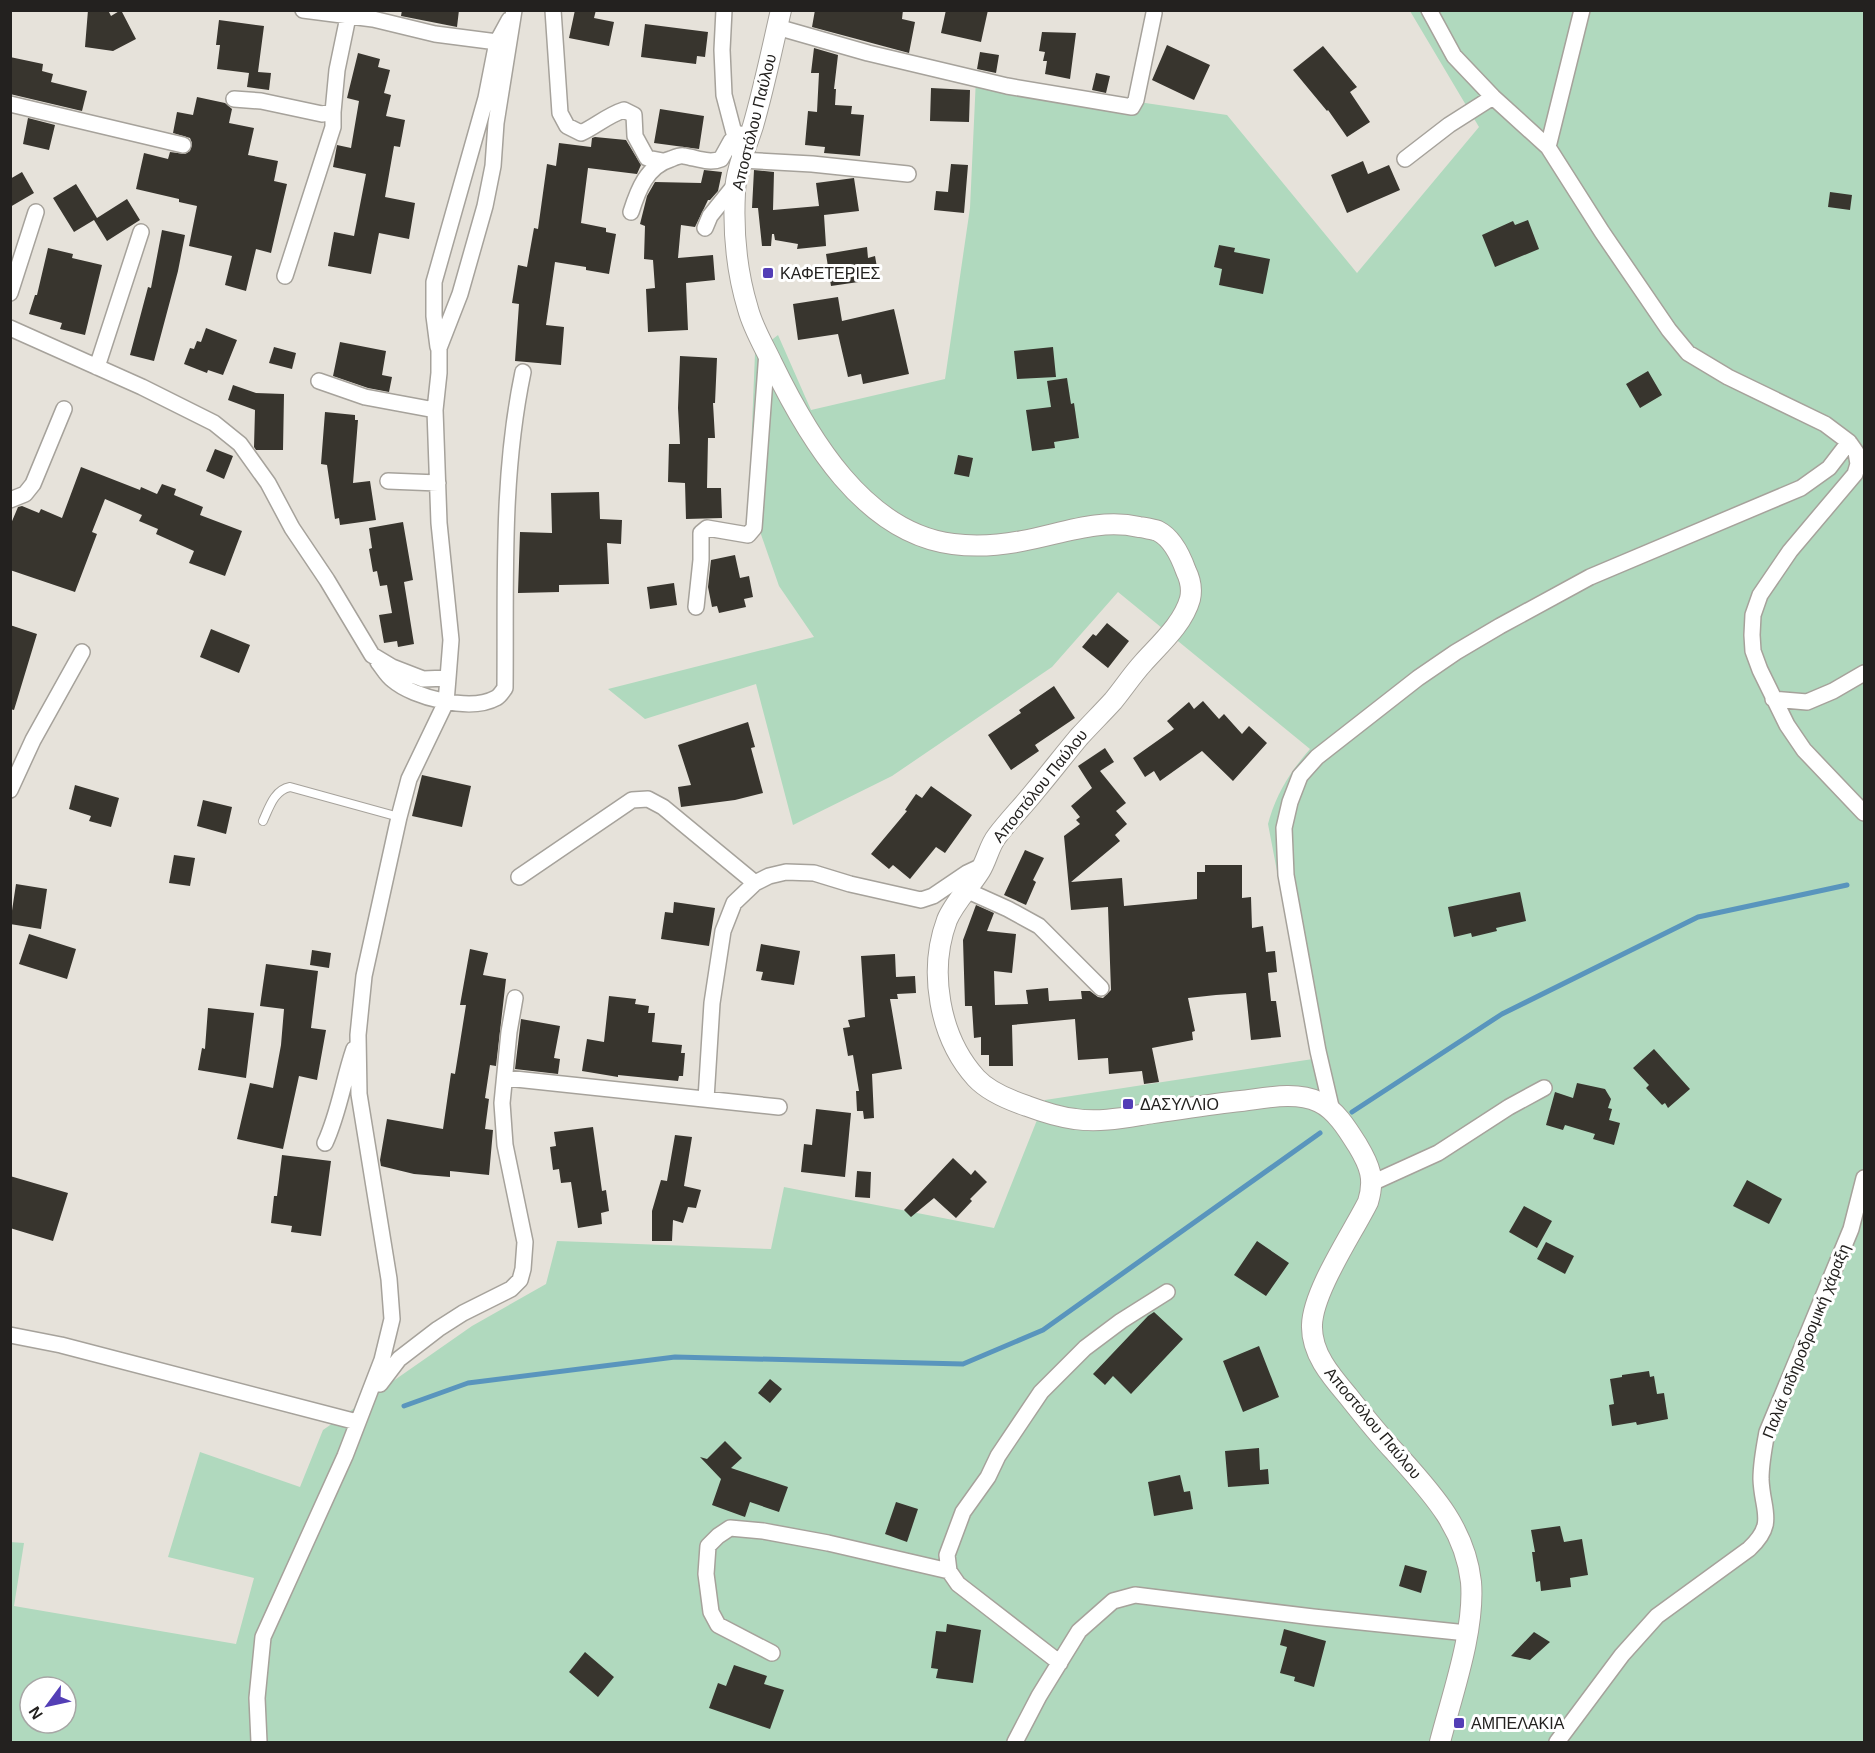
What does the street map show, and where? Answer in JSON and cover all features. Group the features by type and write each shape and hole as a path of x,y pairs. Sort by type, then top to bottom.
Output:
{"street":[{"path":"303,10 373,19 435,34 497,42"},
{"path":"553,10 560,113 567,126 581,133 613,113 624,110 633,115 635,136 647,158 663,161"},
{"path":"724,10 722,50 724,94 741,160 812,164 908,174"},
{"path":"1429,10 1454,56 1493,98 1548,147 1602,232 1669,330 1688,353 1728,377 1826,424 1849,442 1856,452 1855,474 1790,551 1760,595 1753,615 1752,635 1753,651 1773,699 1787,725 1804,750 1864,813"},
{"path":"1548,147 1582,10"},
{"path":"259,1743 257,1698 263,1637 345,1456 382,1360 392,1319 389,1279 358,1094 358,1035 364,976 409,779 446,702 450,640 439,523 435,410 439,348 434,316 434,282 486,98 497,42 514,11"},
{"path":"439,348 460,294 494,166 496,123 514,11"},
{"path":"779,19 868,53 1007,86 1132,107 1136,100 1154,13"},
{"path":"285,276 333,127 337,70 348,17"},
{"name":"Αποστόλου Παύλου","path":"779,19 753,126 735,185 735,218 740,272 748,311 767,352 796,409 830,461 872,506 917,536 952,544 1017,543 1096,525 1126,524 1157,531 1169,541 1185,566 1189,579 1191,596 1183,614 1168,635 993,840 984,865 968,891 948,916 938,969 940,1003 949,1034 956,1050 979,1082 994,1092 1050,1114 1079,1120 1116,1119 1271,1097 1297,1097 1315,1100 1332,1111 1358,1146 1370,1172 1372,1183 1368,1202 1316,1304 1312,1320 1313,1337 1316,1350 1332,1376 1438,1501 1453,1524 1467,1561 1471,1583 1467,1633 1440,1743"},
{"path":"1405,159 1449,125 1493,98"},
{"path":"234,99 261,101 322,114 333,112"},
{"path":"10,104 183,145"},
{"path":"631,212 637,194 654,167 663,161 681,155 716,161 721,159 731,141 753,126"},
{"path":"705,228 710,216 735,185"},
{"path":"10,293 36,212"},
{"path":"97,367 141,232"},
{"path":"10,328 214,423 240,444 268,483 292,528 372,655 393,680 416,694 446,702 488,702 498,698 505,688 507,486 523,372"},
{"path":"696,607 701,560 700,532 707,528 748,535 754,528 767,352"},
{"path":"320,381 365,397 435,410"},
{"path":"10,500 24,494 33,484 64,409"},
{"path":"1332,1111 1318,1051 1286,875 1284,828 1290,801 1300,776 1317,757 1418,678 1456,652 1590,577 1801,488 1829,468 1849,442"},
{"path":"388,481 438,483"},
{"path":"10,790 33,740 82,652"},
{"path":"372,655 392,667 423,679 448,678"},
{"path":"1773,699 1808,702 1864,673"},
{"path":"519,877 632,800 648,799 663,807 754,883"},
{"path":"706,1099 712,1003 723,931 734,903 754,883 786,872 814,873 850,884 921,900 933,896 967,873 984,865"},
{"path":"968,891 1039,926 1101,988"},
{"path":"365,1405 387,1372 399,1359 438,1329 463,1313 511,1289 520,1280 525,1242 505,1145 502,1102 515,998"},
{"path":"325,1143 336,1119 346,1072 358,1035"},
{"path":"505,1078 778,1107"},
{"path":"1372,1183 1438,1153 1509,1107 1544,1088"},
{"name":"Παλιά σιδηροδρομική χάραξη","path":"1557,1743 1622,1655 1657,1616 1762,1537 1766,1519 1761,1480 1767,1432 1851,1229 1864,1178"},
{"path":"1060,1663 958,1584 949,1570 946,1555 963,1512 988,1478 998,1456 1041,1392 1085,1348 1131,1314 1167,1292"},
{"path":"10,1335 61,1345 357,1422"},
{"path":"772,1653 718,1625 711,1612 706,1574 708,1546 730,1528 763,1531 817,1541 949,1570"},
{"path":"1015,1743 1039,1696 1079,1631 1113,1601 1135,1595 1467,1633"}],"lane":[{"path":"262,822 277,794 283,788 290,787 399,817"}],"green space":[{"path":"1410,11 1864,11 1864,1742 11,1742 10,1542 24,1543 14,1606 236,1644 254,1578 168,1557 200,1452 300,1487 323,1430 472,1326 546,1284 557,1241 771,1249 784,1187 994,1228 1045,1100 1313,1059 1268,824 1284,784 1310,749 1118,592 1052,667 892,776 793,825 756,684 645,719 608,689 814,637 779,586 749,500 755,353 778,335 811,410 945,379 970,208 976,78 1227,115 1357,273 1479,127"}],"building":[{"path":"88,10 108,10 111,16 121,10 136,39 113,51 85,47"},
{"path":"402,10 459,10 457,27 401,16"},
{"path":"575,10 596,10 594,18 614,22 609,46 569,38"},
{"path":"815,10 903,10 902,19 915,22 909,53 812,27"},
{"path":"946,10 988,10 981,42 941,33"},
{"path":"219,20 264,26 258,72 271,73 269,90 247,87 249,73 217,69 220,45 216,45"},
{"path":"645,24 708,32 705,57 697,56 696,64 641,57"},
{"path":"1042,32 1076,33 1070,79 1045,74 1047,61 1043,61 1045,52 1039,51"},
{"path":"1167,45 1210,65 1194,100 1152,80"},
{"path":"1323,46 1357,87 1350,92 1370,122 1347,137 1328,110 1293,70"},
{"path":"814,48 838,55 834,89 836,89 835,105 852,106 851,114 864,115 860,156 824,153 825,147 805,145 808,111 817,112 819,73 811,73"},
{"path":"980,52 999,55 996,73 977,69"},
{"path":"358,53 380,59 378,67 390,70 384,93 391,95 386,116 405,120 400,147 394,146 385,197 415,203 409,239 379,233 371,274 328,266 334,232 354,236 366,174 333,167 337,145 351,148 359,101 347,98"},
{"path":"10,57 43,64 42,71 53,74 51,82 87,91 82,111 10,94"},
{"path":"1096,73 1110,76 1106,93 1092,90"},
{"path":"931,88 970,90 969,122 930,121"},
{"path":"197,97 225,103 232,109 229,123 254,128 248,155 278,161 274,181 287,184 271,253 256,249 246,291 225,285 232,256 189,246 197,206 179,202 179,199 136,189 144,153 168,159 170,152 185,154 190,151 192,143 190,138 173,133 177,112 193,115"},
{"path":"660,109 704,116 699,149 654,143"},
{"path":"28,118 55,125 49,150 23,144"},
{"path":"592,138 626,140 641,165 637,174 588,168 581,223 606,228 606,232 616,234 609,274 586,270 586,267 555,262 546,325 564,327 561,365 515,361 519,304 512,303 518,265 527,267 534,228 538,229 547,164 556,166 559,143 591,147"},
{"path":"1363,161 1368,174 1389,165 1400,190 1347,213 1331,175"},
{"path":"951,164 968,165 964,213 934,210 936,191 948,192"},
{"path":"704,170 722,172 718,191 708,200 695,227 681,225 678,258 713,255 715,280 686,283 688,330 648,332 646,289 655,288 653,260 644,259 645,226 640,224 647,196 655,182 701,183"},
{"path":"754,170 774,172 773,210 819,206 816,183 854,178 859,211 824,215 826,246 797,249 798,244 775,240 772,234 771,246 762,246 758,208 752,208"},
{"path":"22,172 34,193 10,207 10,179"},
{"path":"76,184 97,218 127,199 140,220 107,241 94,220 74,232 53,198"},
{"path":"1830,192 1852,195 1850,210 1828,207"},
{"path":"1528,220 1539,249 1495,267 1482,235 1513,221 1515,225"},
{"path":"162,230 185,235 178,271 154,361 130,355 148,287 151,288"},
{"path":"1219,245 1235,248 1234,252 1270,259 1263,294 1219,285 1222,269 1214,267"},
{"path":"867,247 868,258 875,256 879,279 831,286 826,254"},
{"path":"48,248 73,254 72,258 102,265 85,335 60,329 62,323 29,314 35,295 37,295"},
{"path":"838,297 842,321 894,309 909,374 863,384 861,374 848,377 838,334 798,340 793,304"},
{"path":"206,328 237,340 223,375 208,370 207,373 184,364 190,348 194,349 197,341 201,342"},
{"path":"340,342 386,351 382,375 392,377 389,392 368,388 333,376"},
{"path":"274,347 296,353 292,369 269,363"},
{"path":"1053,347 1056,377 1017,379 1014,351"},
{"path":"680,356 717,358 715,403 713,403 715,438 708,438 707,488 721,488 722,518 686,519 685,483 668,482 669,444 680,444 678,408"},
{"path":"1648,371 1662,395 1640,408 1626,384"},
{"path":"1067,378 1071,404 1074,403 1079,438 1054,442 1055,448 1032,451 1026,410 1051,407 1047,381"},
{"path":"233,385 256,393 284,394 283,450 256,450 254,447 255,410 228,400"},
{"path":"325,412 355,415 355,420 358,420 353,483 370,481 376,520 340,525 339,518 335,519 327,465 321,464"},
{"path":"215,449 233,456 224,479 206,471"},
{"path":"958,455 973,458 969,477 954,474"},
{"path":"81,467 140,490 141,487 157,494 162,484 176,489 174,495 203,507 200,515 242,531 225,576 189,563 194,551 156,534 158,529 139,521 142,515 105,499 92,532 97,534 75,592 10,570 10,526 18,507 22,506 39,513 41,509 62,518"},
{"path":"599,492 600,519 622,520 621,544 607,543 609,584 559,585 559,592 518,593 520,532 552,533 551,493"},
{"path":"403,522 413,580 404,582 414,644 398,647 397,641 384,643 379,615 392,613 387,585 380,586 377,571 373,572 369,549 372,548 369,528"},
{"path":"735,555 740,578 749,576 753,597 744,599 746,607 719,613 717,606 712,607 708,587 711,560"},
{"path":"674,583 677,605 650,609 647,587"},
{"path":"1107,623 1129,641 1108,668 1082,647"},
{"path":"10,625 37,634 14,710 10,709"},
{"path":"211,629 250,645 239,673 200,657"},
{"path":"1054,686 1075,718 1035,745 1039,751 1011,770 988,735 1021,713 1019,710"},
{"path":"1203,701 1219,719 1224,714 1242,734 1249,726 1267,743 1233,781 1202,751 1160,781 1154,771 1145,777 1133,758 1174,729 1167,721 1189,702 1194,709"},
{"path":"748,722 755,747 751,748 763,793 735,800 681,807 678,787 691,785 678,745"},
{"path":"1105,748 1114,762 1100,771 1126,803 1116,811 1127,824 1115,835 1120,841 1071,882 1122,878 1124,906 1197,899 1197,872 1205,872 1205,865 1242,865 1242,898 1251,897 1252,928 1263,926 1266,952 1275,951 1277,972 1268,973 1271,1001 1276,1001 1281,1037 1251,1040 1246,993 1216,995 1188,998 1195,1031 1192,1032 1193,1040 1152,1048 1159,1082 1144,1084 1142,1071 1109,1074 1108,1058 1078,1060 1075,1019 1012,1025 1013,1066 989,1066 989,1055 981,1055 981,1037 974,1038 972,1006 965,1006 963,940 976,905 994,913 987,931 1016,934 1012,973 994,971 995,1005 1028,1004 1026,990 1048,988 1049,1001 1082,999 1081,991 1090,991 1103,998 1111,990 1108,907 1071,910 1064,836 1080,824 1076,820 1080,817 1071,806 1092,788 1078,766"},
{"path":"422,775 471,786 462,827 412,816"},
{"path":"75,785 119,798 111,827 89,821 91,816 69,809"},
{"path":"931,786 972,815 945,853 936,847 910,879 893,865 889,869 871,854 907,811 905,810 916,794 922,798"},
{"path":"203,800 232,807 226,834 197,826"},
{"path":"1025,850 1044,858 1033,880 1036,882 1026,905 1004,895"},
{"path":"174,855 195,858 190,886 169,883"},
{"path":"16,884 47,889 41,929 10,924"},
{"path":"1520,892 1526,921 1496,928 1497,931 1472,937 1471,933 1454,937 1448,907"},
{"path":"674,902 715,908 709,946 661,939 665,912 673,913"},
{"path":"29,934 76,949 67,979 19,964"},
{"path":"761,944 800,951 794,985 761,980 763,972 756,971"},
{"path":"470,949 488,953 483,975 506,979 496,1066 490,1065 485,1098 489,1099 485,1129 493,1130 489,1175 450,1171 450,1177 414,1174 381,1166 387,1119 443,1129 451,1073 455,1074 466,1005 460,1005"},
{"path":"312,950 331,953 329,968 310,965"},
{"path":"895,954 896,977 915,976 916,993 897,994 898,999 890,999 902,1069 872,1074 874,1118 864,1119 863,1111 857,1111 856,1091 859,1091 853,1055 848,1056 843,1028 850,1027 848,1020 865,1017 861,956"},
{"path":"266,964 318,971 311,1028 326,1030 317,1080 299,1076 283,1149 237,1139 250,1083 273,1088 281,1045 284,1009 260,1006"},
{"path":"609,996 636,999 635,1004 649,1006 648,1013 655,1013 652,1042 682,1045 681,1053 685,1053 683,1076 679,1076 678,1081 618,1075 618,1077 582,1071 587,1039 604,1042"},
{"path":"208,1008 254,1013 246,1078 198,1070 202,1048 205,1049"},
{"path":"521,1019 560,1026 554,1058 560,1059 558,1074 515,1069"},
{"path":"1654,1049 1690,1089 1668,1108 1665,1103 1662,1105 1646,1088 1649,1085 1633,1068"},
{"path":"1577,1083 1605,1089 1611,1099 1608,1108 1612,1109 1609,1120 1620,1123 1614,1145 1593,1139 1595,1134 1565,1125 1563,1130 1546,1125 1555,1092 1573,1098"},
{"path":"816,1109 851,1113 845,1177 801,1172 804,1144 812,1145"},
{"path":"593,1127 602,1191 606,1190 609,1211 601,1213 602,1224 578,1228 571,1182 561,1183 559,1169 553,1170 550,1147 556,1146 554,1132"},
{"path":"675,1135 692,1137 684,1186 701,1190 696,1208 688,1207 683,1223 673,1220 672,1241 652,1241 652,1211 661,1180 667,1181"},
{"path":"282,1155 331,1161 321,1236 291,1232 292,1226 271,1223"},
{"path":"953,1158 971,1175 975,1170 987,1182 956,1218 934,1198 911,1217 904,1210"},
{"path":"857,1171 871,1172 870,1198 855,1197"},
{"path":"10,1176 68,1193 53,1241 10,1228"},
{"path":"1747,1180 1782,1199 1769,1224 1733,1206"},
{"path":"1524,1206 1552,1221 1537,1248 1509,1232"},
{"path":"1257,1241 1289,1263 1266,1296 1234,1275"},
{"path":"1546,1242 1574,1256 1565,1274 1537,1259"},
{"path":"1154,1312 1183,1339 1131,1394 1113,1376 1105,1385 1093,1374"},
{"path":"1259,1346 1279,1397 1243,1412 1223,1361"},
{"path":"1649,1371 1650,1377 1654,1376 1657,1394 1664,1393 1668,1419 1637,1425 1636,1422 1612,1426 1609,1405 1614,1404 1610,1379"},
{"path":"770,1379 782,1389 770,1403 758,1393"},
{"path":"725,1441 742,1458 731,1468 788,1487 779,1512 750,1502 745,1517 712,1505 721,1479 700,1457 707,1459"},
{"path":"1259,1448 1260,1470 1268,1469 1269,1484 1228,1487 1225,1451"},
{"path":"1180,1475 1184,1492 1190,1491 1193,1509 1154,1516 1148,1482"},
{"path":"896,1502 918,1509 907,1542 885,1534"},
{"path":"1560,1526 1564,1542 1582,1539 1588,1575 1570,1578 1571,1587 1541,1591 1540,1581 1536,1582 1532,1552 1535,1552 1531,1530"},
{"path":"1405,1565 1427,1571 1421,1593 1399,1586"},
{"path":"947,1624 981,1630 973,1683 936,1678 938,1669 931,1668 936,1631 946,1632"},
{"path":"1284,1629 1326,1641 1314,1687 1294,1681 1295,1677 1280,1673 1287,1647 1280,1645"},
{"path":"1534,1632 1550,1642 1530,1660 1511,1656"},
{"path":"585,1652 614,1677 598,1697 569,1672"},
{"path":"734,1665 767,1676 764,1684 784,1690 770,1729 709,1708 718,1683 726,1686"}],"waterway":[{"path":"1352,1112 1502,1014 1698,917 1847,885"},
{"path":"404,1406 468,1383 675,1357 963,1364 1043,1330 1320,1133"}],"place":[{"name":"ΚΑΦΕΤΕΡΙΕΣ","path":"768,273"},
{"name":"ΔΑΣΥΛΛΙΟ","path":"1128,1104"},
{"name":"ΑΜΠΕΛΑΚΙΑ","path":"1459,1723"}]}
